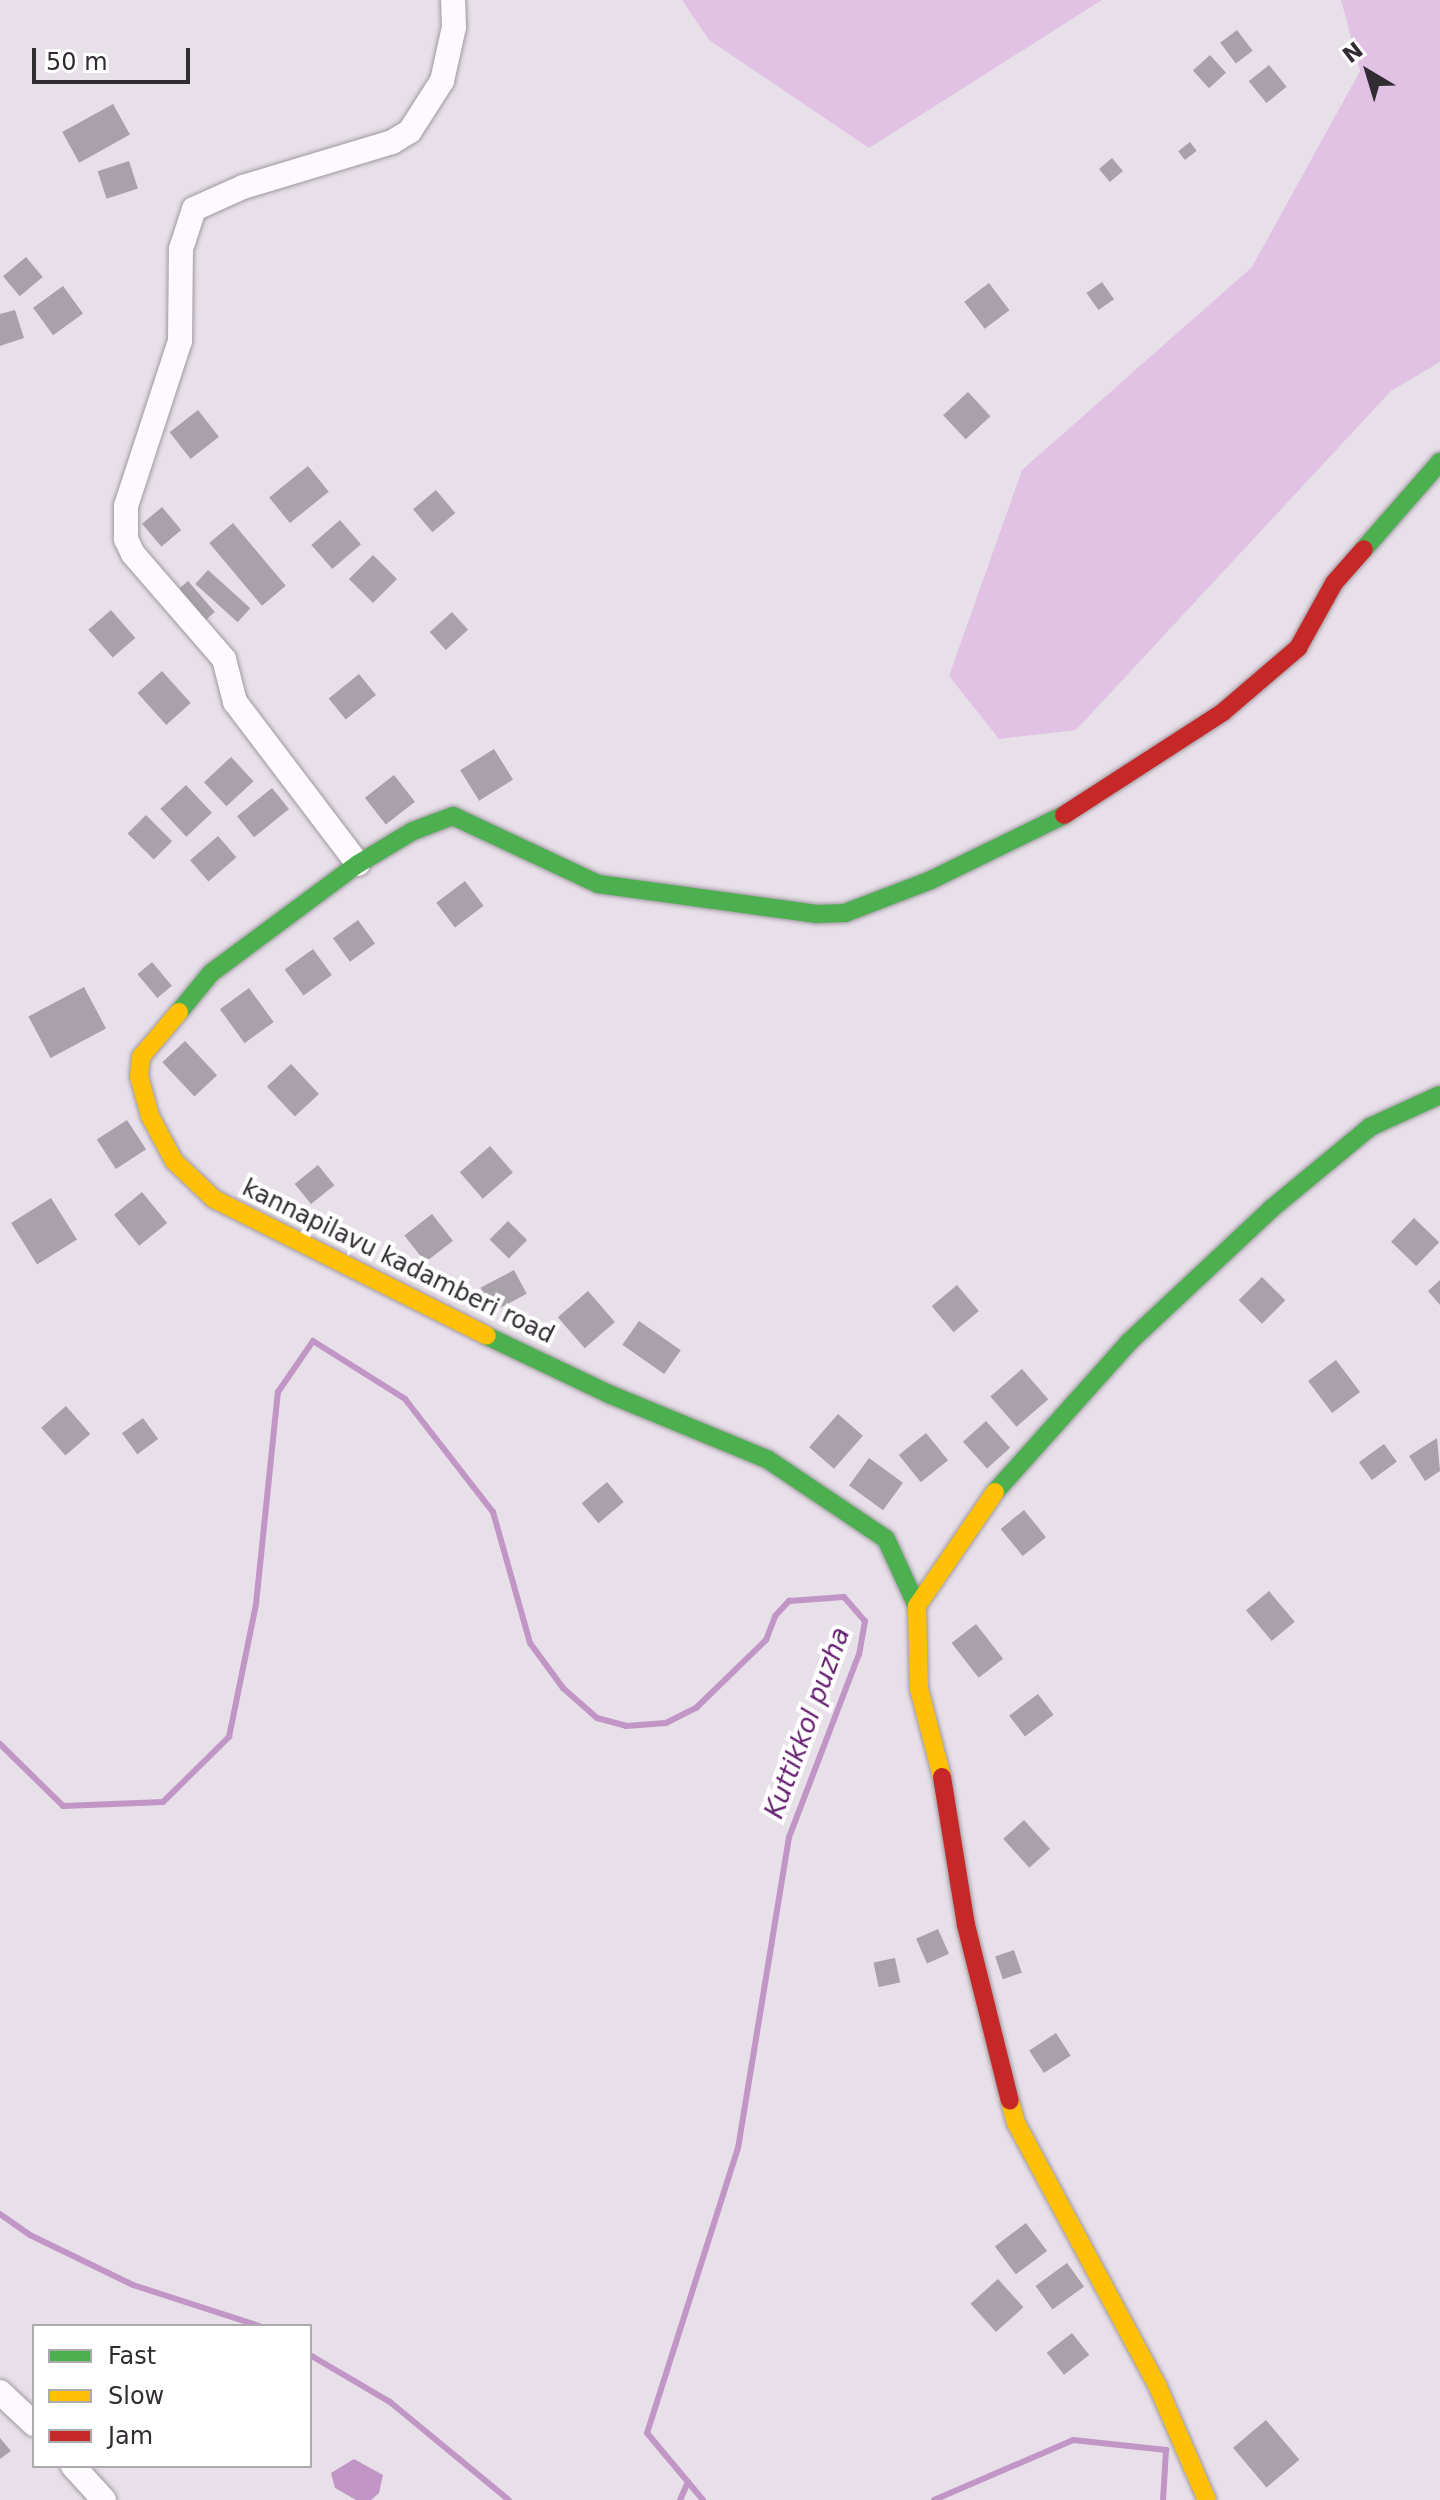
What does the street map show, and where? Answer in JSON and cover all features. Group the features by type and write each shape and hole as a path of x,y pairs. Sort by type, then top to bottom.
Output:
{"street":[{"path":"358,864 235,702 224,659 133,554 126,539 126,506 180,341 181,249 194,209 243,187 392,142 410,131 442,81 454,27 453,0"},
{"name":"kannapilavu kadamberi road","path":"917,1606 886,1539 767,1459 609,1394 313,1253 214,1199 174,1161 150,1116 139,1076 141,1057 211,973 358,864 413,831 453,816 598,884 817,914 870,905 1062,816 1223,712 1298,648 1334,583 1440,462"},
{"path":"1207,2500 1158,2387 1016,2123 966,1925 939,1759 919,1689 917,1606 1007,1475 1128,1343 1271,1209 1370,1127 1440,1095"},
{"path":"0,2392 32,2422"},
{"path":"75,2468 104,2500"}],"shaded area":[{"path":"682,0 1102,0 869,148 709,40"},
{"path":"1341,0 1440,0 1440,362 1391,391 1076,730 999,739 949,676 1022,470 1252,267 1360,71"},
{"path":"354,2459 383,2475 379,2493 371,2500 356,2500 335,2488 331,2473"}],"building":[{"path":"1237,30 1253,51 1236,63 1220,43"},
{"path":"1210,55 1226,73 1209,88 1193,70"},
{"path":"1269,65 1287,87 1266,103 1249,81"},
{"path":"113,104 130,135 79,163 62,132"},
{"path":"1190,142 1197,151 1185,160 1178,151"},
{"path":"1112,158 1123,171 1110,182 1099,169"},
{"path":"129,161 138,189 107,199 98,171"},
{"path":"26,257 43,277 20,296 3,276"},
{"path":"1102,282 1114,299 1098,310 1086,293"},
{"path":"989,283 1009,310 985,329 964,302"},
{"path":"63,286 83,314 53,335 33,308"},
{"path":"15,310 24,338 0,346 0,314"},
{"path":"968,392 991,416 966,439 943,415"},
{"path":"198,410 219,437 191,459 170,432"},
{"path":"308,466 329,492 290,523 269,497"},
{"path":"436,490 455,513 432,532 413,509"},
{"path":"162,507 181,530 161,547 142,524"},
{"path":"340,520 361,544 332,569 311,545"},
{"path":"233,523 286,586 262,606 209,543"},
{"path":"373,555 397,579 373,603 349,579"},
{"path":"208,570 250,608 238,622 195,584"},
{"path":"188,581 215,612 200,625 173,594"},
{"path":"111,610 135,638 113,658 88,630"},
{"path":"452,612 468,630 446,650 430,632"},
{"path":"162,671 191,703 166,725 137,693"},
{"path":"359,674 376,695 346,720 329,699"},
{"path":"494,749 513,780 479,801 460,770"},
{"path":"231,757 254,781 226,806 204,782"},
{"path":"394,775 415,802 386,825 365,798"},
{"path":"186,785 212,813 186,837 160,809"},
{"path":"272,788 289,809 254,837 237,816"},
{"path":"146,815 172,841 154,860 128,833"},
{"path":"218,836 236,857 208,881 190,860"},
{"path":"465,881 484,906 455,927 436,903"},
{"path":"358,920 375,943 350,962 333,938"},
{"path":"313,949 332,975 303,995 285,970"},
{"path":"152,962 172,986 157,998 137,974"},
{"path":"84,987 106,1028 50,1058 28,1017"},
{"path":"249,988 274,1022 245,1043 220,1009"},
{"path":"185,1041 217,1075 194,1097 162,1062"},
{"path":"291,1064 319,1094 295,1116 267,1087"},
{"path":"127,1120 146,1149 116,1169 97,1140"},
{"path":"490,1146 513,1172 483,1199 460,1172"},
{"path":"318,1165 334,1185 311,1204 295,1184"},
{"path":"142,1192 167,1223 139,1246 114,1215"},
{"path":"51,1198 77,1240 37,1264 11,1223"},
{"path":"432,1214 453,1241 425,1262 404,1236"},
{"path":"1414,1218 1439,1242 1416,1266 1391,1242"},
{"path":"508,1221 527,1240 509,1258 490,1239"},
{"path":"514,1270 527,1294 493,1312 480,1288"},
{"path":"1262,1277 1285,1300 1262,1324 1239,1300"},
{"path":"1440,1280 1440,1305 1428,1291"},
{"path":"957,1285 979,1311 954,1332 932,1306"},
{"path":"588,1291 615,1322 585,1348 558,1317"},
{"path":"639,1321 681,1350 664,1374 622,1345"},
{"path":"1336,1360 1360,1392 1332,1413 1308,1381"},
{"path":"1022,1369 1048,1399 1017,1427 990,1397"},
{"path":"66,1406 90,1434 65,1456 41,1428"},
{"path":"838,1414 863,1436 834,1469 809,1447"},
{"path":"143,1418 158,1439 137,1454 122,1433"},
{"path":"986,1421 1010,1448 987,1468 963,1442"},
{"path":"926,1433 948,1460 921,1482 899,1455"},
{"path":"1437,1438 1440,1471 1425,1481 1409,1456"},
{"path":"1384,1444 1397,1462 1372,1480 1359,1462"},
{"path":"869,1458 903,1483 883,1510 849,1486"},
{"path":"607,1482 624,1502 598,1523 582,1503"},
{"path":"1024,1510 1046,1537 1023,1556 1001,1529"},
{"path":"1269,1591 1295,1622 1272,1641 1246,1610"},
{"path":"976,1624 1003,1659 979,1678 952,1643"},
{"path":"1038,1694 1054,1715 1025,1736 1009,1716"},
{"path":"1024,1820 1050,1849 1029,1868 1003,1839"},
{"path":"938,1929 949,1954 927,1963 916,1939"},
{"path":"1014,1950 1022,1973 1003,1979 995,1957"},
{"path":"895,1958 900,1982 879,1987 873,1963"},
{"path":"1056,2033 1071,2056 1044,2073 1029,2050"},
{"path":"1026,2223 1047,2251 1016,2274 995,2246"},
{"path":"1067,2263 1084,2286 1052,2309 1035,2286"},
{"path":"998,2279 1023,2307 996,2332 971,2304"},
{"path":"1072,2333 1089,2355 1064,2375 1047,2353"},
{"path":"1266,2420 1299,2460 1266,2487 1233,2448"},
{"path":"0,2438 11,2451 0,2459"}],"waterway":[{"name":"Kuttikkol puzha","path":"0,1744 63,1806 163,1802 229,1737 256,1604 278,1392 313,1341 405,1399 493,1512 530,1643 563,1688 597,1718 626,1726 666,1723 696,1708 766,1640 775,1616 789,1601 844,1597 865,1621 859,1654 789,1837 738,2148 647,2433 703,2500"},
{"path":"0,2214 30,2235 133,2285 253,2324"},
{"path":"312,2356 390,2402 509,2500"},
{"name":"Kuttikkol puzha","path":"934,2500 1073,2440 1166,2450 1163,2500"},
{"path":"680,2500 688,2482"}],"traffic: fast":[{"path":"1364,549 1440,462"},
{"path":"179,1012 211,973 358,864 413,831 453,816 598,884 817,914 845,913 931,880 1064,815"},
{"path":"995,1492 1128,1343 1271,1209 1370,1127 1440,1095"},
{"path":"487,1336 609,1394 767,1459 886,1539 917,1606"}],"traffic: slow":[{"path":"179,1012 141,1057 139,1076 150,1116 174,1161 214,1199 487,1336"},
{"path":"942,1777 919,1689 917,1606 995,1492"},
{"path":"1010,2101 1016,2123 1158,2387 1207,2500"}],"traffic: jam":[{"path":"1064,815 1223,712 1298,648 1334,583 1364,549"},
{"path":"942,1777 966,1925 1010,2101"}]}
